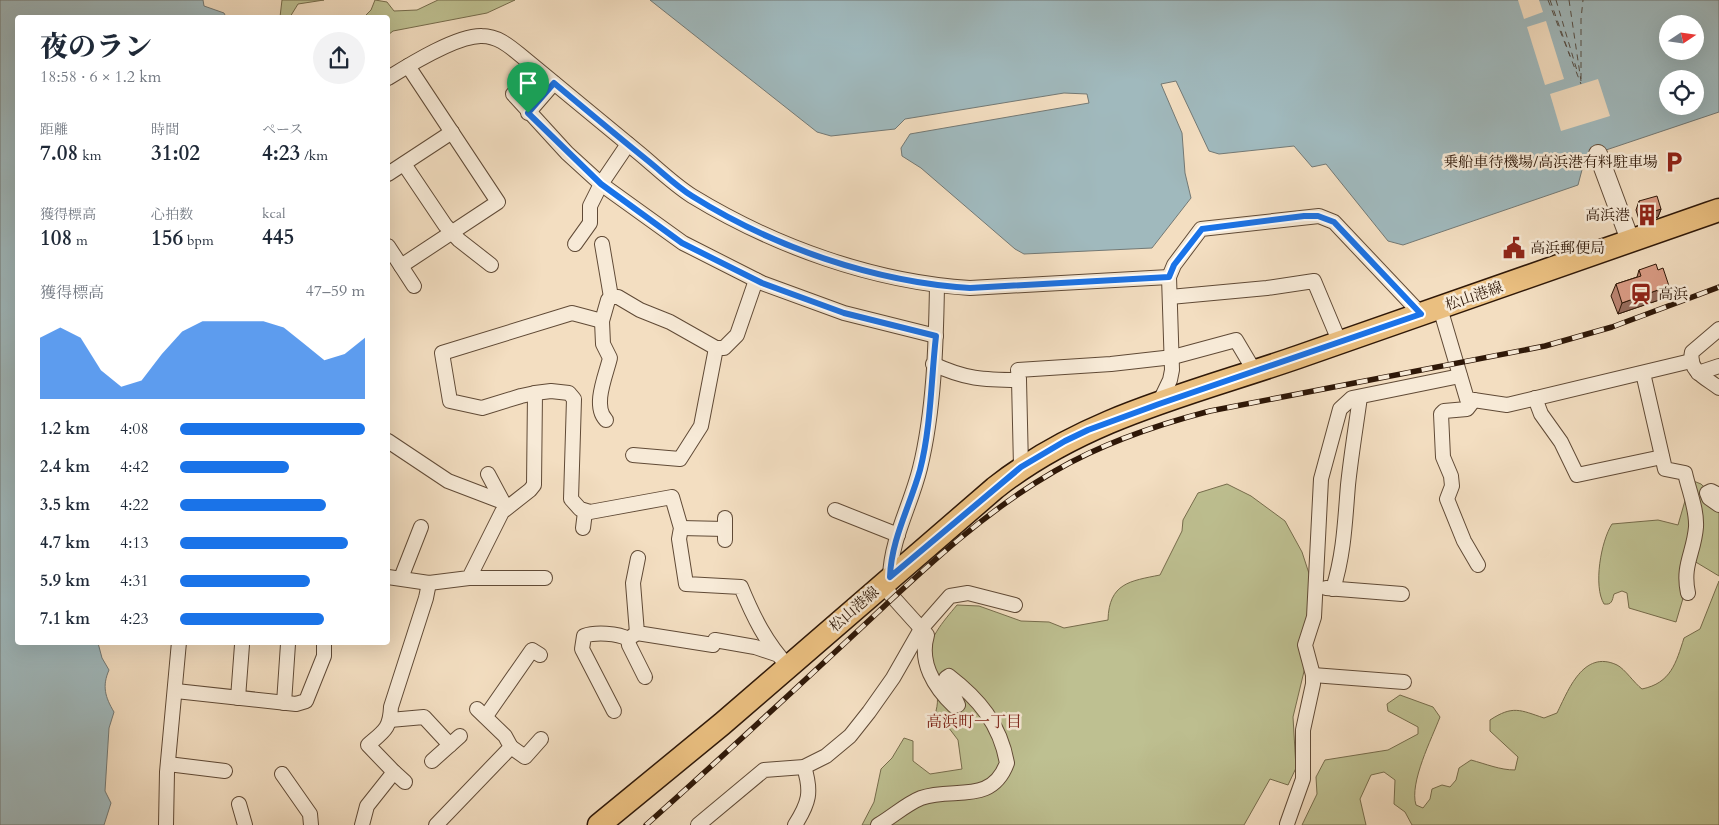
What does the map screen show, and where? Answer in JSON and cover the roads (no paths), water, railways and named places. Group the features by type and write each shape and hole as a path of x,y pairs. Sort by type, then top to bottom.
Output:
{"main road":[{"name":"松山港線","path":"599,825 722,724 782,660 886,581 1021,467 1088,430 1719,210"}],"street":[{"path":"390,77 449,45 480,35 493,37 506,43 690,195 758,232 816,254 876,273 937,286 970,288 1169,277"},
{"path":"401,266 498,202 408,66"},
{"path":"528,113 554,83"},
{"path":"513,94 528,113 601,184 682,243 756,280 844,313 936,336"},
{"path":"390,173 452,132"},
{"path":"575,244 590,223 590,206 601,184 628,144"},
{"path":"1598,154 1630,240"},
{"path":"404,164 452,233 491,265"},
{"path":"1159,404 1170,380 1173,357 1169,277 1174,265 1202,229 1304,216 1318,216 1334,222 1431,311 1460,376 1467,399 1507,405 1643,373 1719,366"},
{"path":"602,244 611,297 608,300 602,321 602,344 610,358 600,397 602,416 606,420"},
{"path":"390,249 414,286"},
{"path":"611,297 618,297 640,310 670,322 716,348 728,346 737,335 756,280"},
{"path":"1170,296 1267,288 1314,281 1340,343"},
{"path":"878,825 919,799 932,795 958,795 980,790 999,778 1007,763 998,734 978,699 949,676 946,678 958,705 954,706 935,681 924,659 923,648 927,635 886,581 890,558 920,469 926,433 936,336 937,286"},
{"path":"602,321 572,313 442,353 450,401 482,408 521,396 551,391 569,393 574,399 571,499 580,509 586,512 672,497 680,528 678,540 686,584 741,587 755,620 782,660"},
{"path":"1719,329 1692,352 1695,367 1719,388"},
{"path":"1021,467 1018,370 1112,364 1173,357 1236,340 1255,372"},
{"path":"633,455 680,459 701,426 716,348"},
{"path":"933,364 960,376 994,380 1019,380"},
{"path":"1643,373 1665,469 1685,473 1696,514 1696,530 1686,572 1688,593"},
{"path":"1287,824 1303,779 1303,730 1313,675 1305,645 1314,617 1322,479 1340,409 1352,398 1460,376"},
{"path":"469,578 504,505 530,490 534,484 536,394"},
{"path":"1333,589 1346,532 1348,486 1360,397"},
{"path":"1535,398 1541,414 1561,442 1577,475 1662,457"},
{"path":"1474,400 1467,409 1444,411 1441,414 1440,421 1443,457 1451,476 1452,486 1447,499 1464,541 1478,565"},
{"path":"390,442 448,481 504,505"},
{"path":"488,474 504,505"},
{"path":"1719,495 1711,490 1707,493 1709,498 1719,505"},
{"path":"835,510 898,535"},
{"path":"583,528 586,512"},
{"path":"421,527 394,578 429,583 469,578 545,578"},
{"path":"680,528 725,529"},
{"path":"638,558 633,583 633,636 629,645 645,677"},
{"path":"362,825 367,806 399,777 368,745 387,729 391,706 426,598 429,583"},
{"path":"1316,587 1402,594"},
{"path":"698,825 764,770 804,767 826,756 850,736 893,678 921,629 950,596 958,593 968,593 1015,605"},
{"path":"614,711 582,649 584,636 589,634 633,636 712,646 715,640 756,647 782,660"},
{"path":"166,825 168,764 179,645"},
{"path":"284,703 288,645"},
{"path":"176,691 296,704 306,701 324,656 324,645"},
{"path":"238,698 242,646"},
{"path":"540,656 532,650 482,713 505,736 511,747 525,757 542,739"},
{"path":"1313,675 1404,682"},
{"path":"390,720 424,717 455,741 432,761"},
{"path":"436,825 511,747"},
{"path":"168,764 225,771"},
{"path":"795,825 808,800 810,786 804,767"},
{"path":"282,774 310,814 310,825"},
{"path":"239,804 245,825"}],"water":[{"path":"0,0 203,0 204,6 225,15 15,15 15,645 99,645 102,658 109,670 105,686 108,701 114,712 109,728 105,791 111,803 104,825 0,825"},
{"path":"650,0 1719,0 1719,112 1606,150 1583,166 1578,185 1403,245 1388,241 1326,164 1312,167 1294,146 1219,154 1209,151 1176,81 1161,84 1182,133 1185,173 1191,198 1152,248 1024,254 1015,249 921,168 902,156 901,148 910,134 1089,103 1087,94 1064,93 905,119 895,129 831,136 817,132"}],"railway":[{"path":"646,825 954,544 1002,505 1028,487 1073,461 1130,436 1210,411 1545,346 1612,327 1719,287"}],"place":[{"name":"乗船車待機場/高浜港有料駐車場","path":"1674,162"},
{"name":"高浜港","path":"1647,215"},
{"name":"高浜郵便局","path":"1514,248"},
{"name":"高浜","path":"1641,294"}],"district":[{"name":"高浜町一丁目","path":"974,722"}]}
